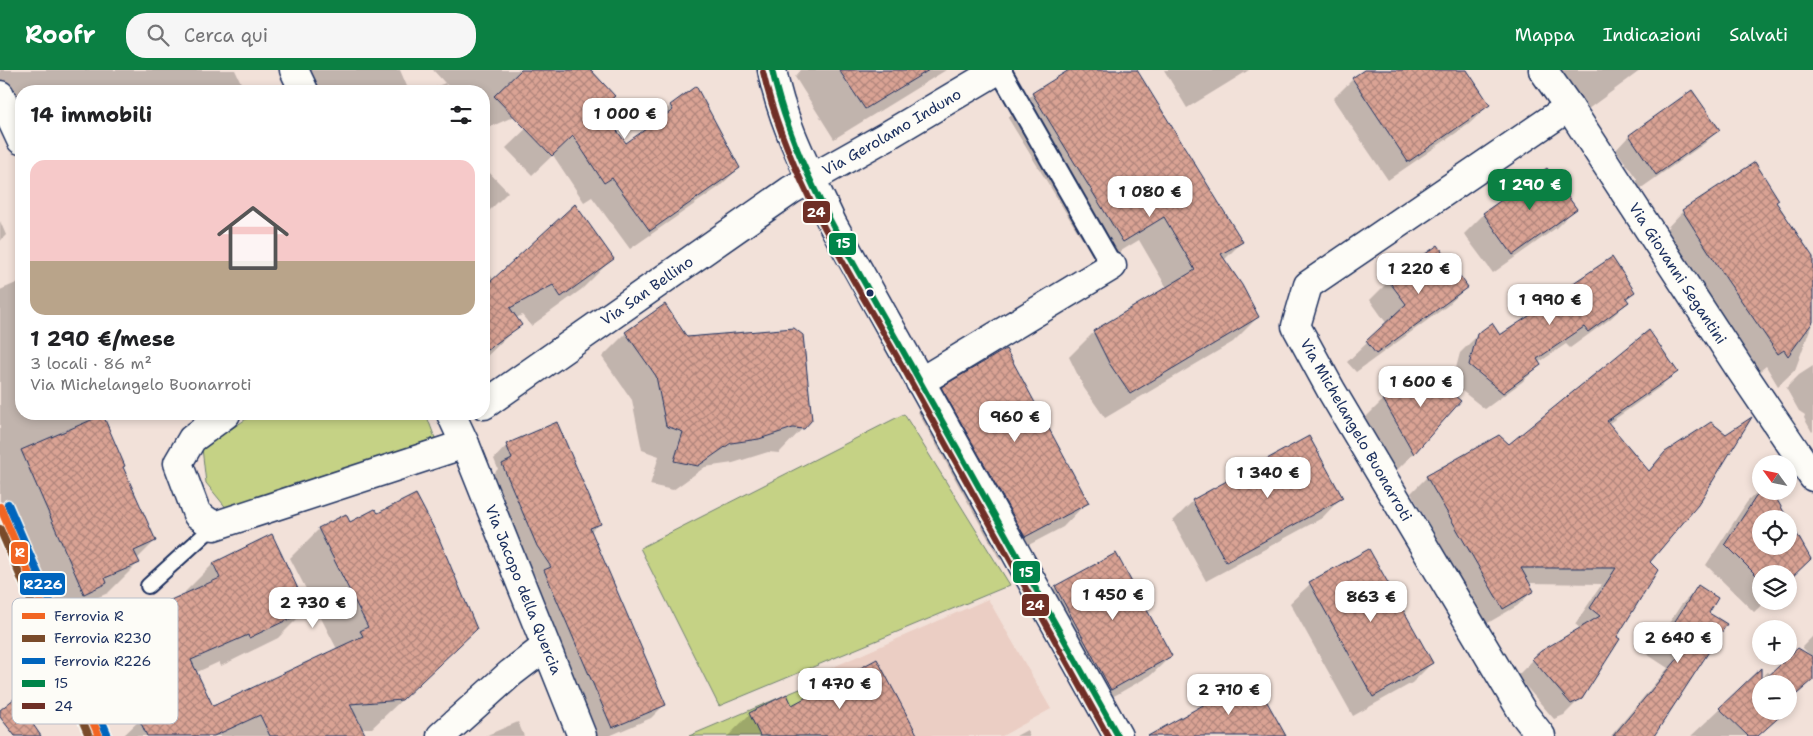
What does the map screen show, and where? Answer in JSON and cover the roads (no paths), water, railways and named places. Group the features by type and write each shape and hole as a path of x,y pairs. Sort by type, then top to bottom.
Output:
{"street":[{"path":"294,70 301,85"},
{"path":"772,70 782,108 811,178 832,222 1118,736"},
{"path":"920,382 1112,266 999,70"},
{"name":"Via Gerolamo Induno","path":"811,178 999,70"},
{"name":"Via Giovanni Segantini","path":"1543,70 1813,477"},
{"path":"0,95 15,127"},
{"name":"Via Michelangelo Buonarroti","path":"1541,736 1518,705 1331,390 1296,326 1308,285 1569,107"},
{"name":"Via San Bellino","path":"490,400 811,178"},
{"path":"214,526 197,514 178,464 192,439 218,420"},
{"name":"Via Jacopo della Quercia","path":"214,526 461,424 545,647 582,736"},
{"path":"441,736 511,673 545,647"}],"lane":[{"name":"Via Jacopo della Quercia","path":"148,586 214,526"}],"rail line":[{"name":"R226","path":"8,504 49,598"},
{"name":"R","path":"0,507 39,598"},
{"name":"R230","path":"0,529 30,598"},
{"name":"R230","path":"84,724 89,736"},
{"name":"R","path":"94,724 99,736"},
{"name":"R226","path":"103,724 107,733"}]}
